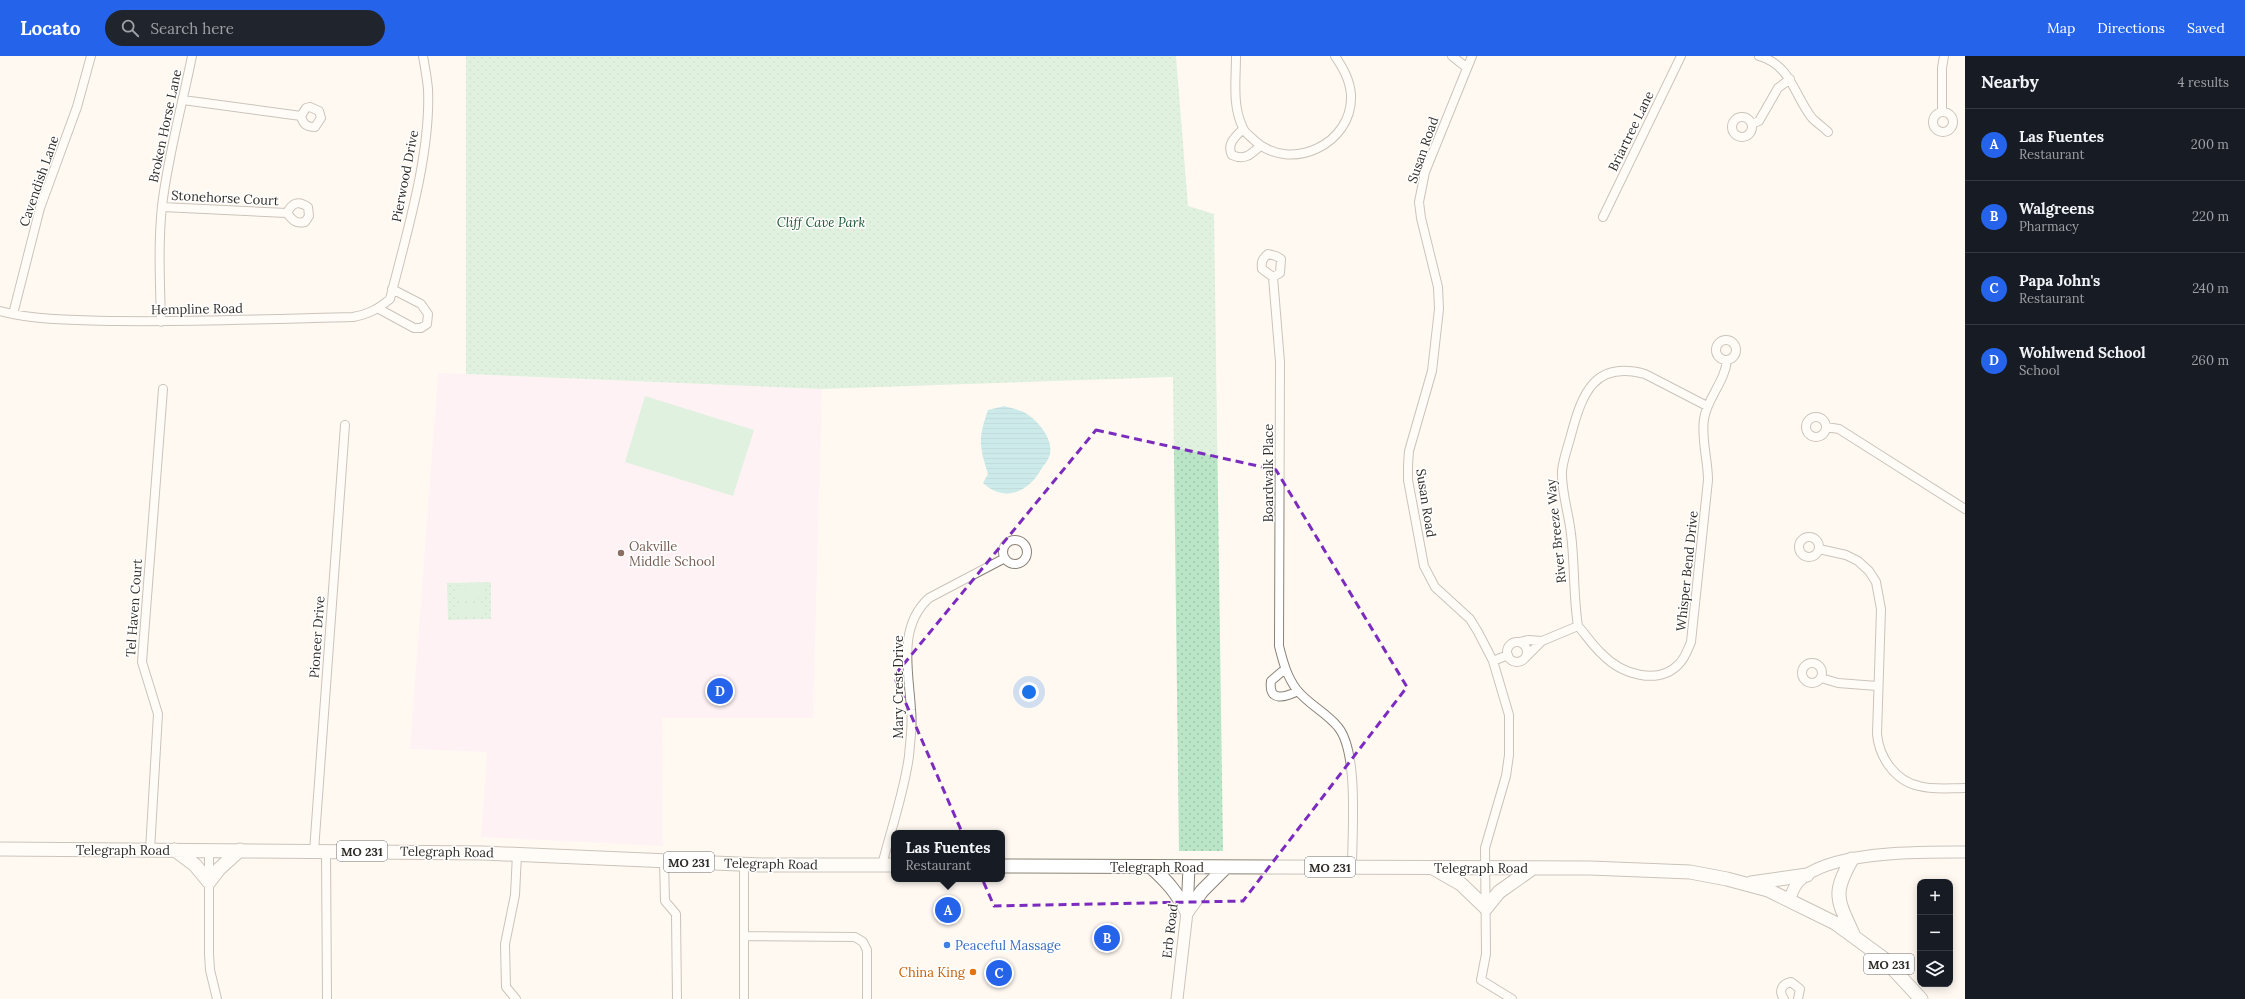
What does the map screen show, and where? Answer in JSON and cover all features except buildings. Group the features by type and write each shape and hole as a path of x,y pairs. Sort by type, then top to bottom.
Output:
{"main road":[{"name":"Telegraph Road","path":"0,849 240,850 517,854 744,864 888,865"},
{"path":"175,850 202,872 210,882 219,869 240,850"},
{"path":"1852,859 1841,878 1839,897 1841,908 1853,934"},
{"name":"Telegraph Road","path":"1005,866 1533,868 1660,870 1696,873 1747,884 1789,900 1853,934 1883,958 1921,999"},
{"path":"1151,867 1173,889 1187,912 1202,891 1226,867"},
{"path":"1433,868 1461,884 1486,908 1499,892 1533,868"},
{"path":"1747,884 1808,875"}],"street":[{"name":"Cavendish Lane","path":"13,314 40,208 77,107 91,56"},
{"name":"Broken Horse Lane","path":"160,322 162,207 170,152 192,56"},
{"name":"Pierwood Drive","path":"390,298 416,191 426,128 428,90 423,56"},
{"path":"1236,56 1236,102 1243,129 1260,146 1283,154 1299,154 1323,145 1342,131 1348,116 1351,95 1346,74 1335,56"},
{"path":"1452,56 1466,67"},
{"name":"Susan Road","path":"1472,56 1466,67 1425,172 1419,202 1421,218 1438,286 1439,309 1432,371 1409,451 1408,480 1424,566 1429,578 1435,587 1470,619 1493,661 1506,700 1510,734 1506,776 1486,843 1486,954 1481,980 1512,999"},
{"name":"Briartree Lane","path":"1603,217 1681,56"},
{"path":"1760,56 1769,58 1780,66 1790,79 1812,117 1828,132"},
{"path":"1942,111 1942,68 1944,56"},
{"path":"1752,124 1759,121 1778,88 1790,79"},
{"path":"183,100 301,116"},
{"path":"1243,129 1233,139 1230,146 1232,155 1238,158 1246,158 1260,146"},
{"name":"Stonehorse Court","path":"162,207 287,213"},
{"name":"Boardwalk Place","path":"1273,277 1280,362 1279,646 1285,669 1298,691 1339,728 1346,746 1351,768 1352,867"},
{"path":"379,308 414,328 421,328 427,324 428,314 421,304 392,289"},
{"name":"Hempline Road","path":"0,311 62,320 160,322 353,317 367,315 379,308 390,298"},
{"name":"Whisper Bend Drive","path":"1578,626 1602,655 1624,671 1638,675 1657,675 1668,672 1680,662 1691,642 1708,488 1708,461 1703,428 1708,406 1726,371 1727,360"},
{"name":"River Breeze Way","path":"1578,626 1574,601 1571,535 1562,470 1580,403 1586,392 1593,383 1613,372 1634,371 1645,374 1708,406"},
{"name":"Tel Haven Court","path":"150,850 158,714 142,662 163,389"},
{"name":"Pioneer Drive","path":"327,999 320,851 345,425"},
{"path":"1826,427 1839,429 1965,509"},
{"path":"1819,549 1846,555 1858,561 1869,571 1876,582 1881,608 1878,686 1878,745 1885,759 1894,772 1906,781 1919,786 1965,788"},
{"name":"Mary Crest Drive","path":"894,830 908,756 912,712 908,674 908,640 912,622 919,607 929,598 1004,558"},
{"path":"1508,655 1514,661 1520,661 1542,641 1578,626"},
{"path":"1508,655 1510,645 1513,643 1528,640 1542,641"},
{"path":"1520,642 1527,648 1525,658"},
{"path":"1493,661 1508,655"},
{"path":"1285,669 1271,681 1270,687 1274,694 1278,697 1286,697 1298,691"},
{"path":"1821,678 1838,683 1878,686"},
{"name":"Mary Crest Drive","path":"888,865 891,849"},
{"path":"209,850 209,954 212,982 217,999"},
{"path":"1789,900 1796,885 1808,875 1832,864 1852,859 1894,853 1965,852"},
{"path":"516,999 506,987 504,944 515,895 517,854"},
{"path":"664,861 665,901 676,914 677,999"},
{"path":"744,864 744,999"},
{"name":"Erb Road","path":"1177,999 1187,912 1190,867"},
{"path":"744,936 855,937 863,942 867,950 866,999"},
{"path":"1784,999 1781,993 1782,988 1787,983 1791,982 1800,989 1798,999"}],"highlighted area":[{"path":"1096,430 1276,470 1407,687 1243,901 994,906 894,676"}],"shaded area":[{"name":"Oakville Middle School","path":"438,373 822,389 813,718 662,718 663,846 481,837 487,752 410,749"}],"green space":[{"name":"Cliff Cave Park","path":"466,56 1176,56 1188,206 1214,214 1223,851 1179,851 1173,377 822,389 466,374"},
{"path":"645,396 754,430 733,496 625,462"},
{"path":"491,582 491,619 448,620 447,583"},
{"path":"483,585 484,598 455,599 455,586"},
{"path":"455,603 484,603 484,616 455,617"}],"water":[{"path":"1004,406 1016,409 1032,417 1044,431 1050,448 1048,460 1037,476 1023,489 1008,493 991,489 983,483 988,474 981,449 981,435 988,410"}],"place":[{"name":"Oakville Middle School","path":"621,553"},
{"name":"Wohlwend School","path":"720,691"},
{"name":"Las Fuentes","path":"948,910"},
{"name":"Walgreens","path":"1107,938"},
{"name":"Peaceful Massage","path":"947,945"},
{"name":"China King","path":"973,972"},
{"name":"Papa John's","path":"999,973"}]}
